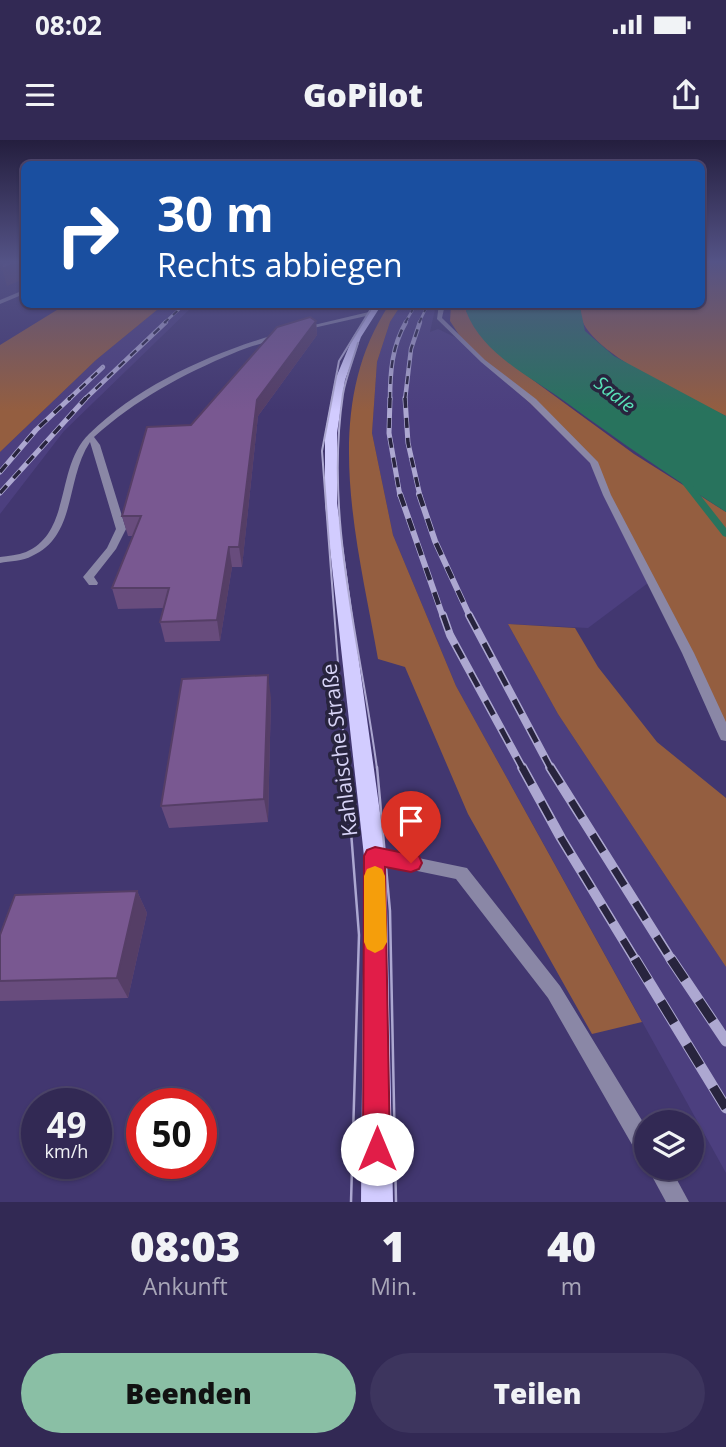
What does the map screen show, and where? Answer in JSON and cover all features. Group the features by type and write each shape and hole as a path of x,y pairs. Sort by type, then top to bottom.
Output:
{"main road":[{"name":"Kahlaische Straße","path":"374,312 357,337 340,380 331,433 331,503 375,856 377,1202"}],"street":[{"path":"4,560 32,552 57,530 64,513 65,491 74,462 90,437 150,394 209,360 270,337 366,312"},
{"path":"90,437 96,445 121,523 115,543 88,577 93,583"},
{"path":"375,856 461,873 554,992 634,1127"},
{"path":"665,1180 678,1202"}],"lane":[{"path":"441,312 439,318 482,361 533,401 594,462 607,495 688,653 726,736"}],"shaded area":[{"path":"54,312 155,312 96,360 0,452 0,345"},
{"path":"155,312 187,312 64,431 0,514 0,452 96,360"},
{"path":"386,312 397,312 390,322 377,362 372,433 393,535 456,686 642,1022 592,1034 468,814 405,667 378,659 361,570 350,478 349,433 355,388 368,346"},
{"path":"397,312 435,312 430,332 438,329 463,341 594,462 652,580 588,628 508,624 558,714 726,967 726,1173 704,1133 704,1110 691,1110 456,686 393,535 372,433 377,362 390,322"},
{"path":"451,312 466,312 503,358 634,454 726,512 726,736 594,462 463,341 450,321"},
{"path":"582,312 726,312 726,416 663,385 612,353 593,336 582,320"},
{"path":"508,624 575,628 598,667 657,742 726,798 726,967 558,714"}],"water":[{"name":"Saale","path":"466,312 581,312 585,331 614,356 726,416 726,512 645,459 509,363 483,340"}],"building":[{"path":"310,317 316,321 257,400 239,547 229,547 217,620 160,622 169,588 112,588 141,516 122,516 147,427 191,425 277,327"},
{"path":"268,675 264,799 161,806 182,679"},
{"path":"137,891 117,978 0,981 0,935 15,895"}],"waterway":[{"path":"683,479 726,534"}],"tram line":[{"path":"346,769 322,451 339,361 369,312"},
{"path":"358,343 343,394 338,441 338,488 347,582 377,769"},
{"path":"346,767 359,935 351,1202"},
{"path":"377,767 390,911 396,1202"}],"railway":[{"path":"164,323 177,312"},
{"path":"405,323 412,312"},
{"path":"419,323 424,312"},
{"path":"85,399 166,322"},
{"path":"390,400 393,360 406,322"},
{"path":"405,399 411,349 420,322"},
{"path":"68,400 103,367"},
{"path":"0,472 36,430 70,398"},
{"path":"390,398 389,433 400,496"},
{"path":"0,493 85,399"},
{"path":"405,399 408,443 420,496"},
{"path":"400,494 443,617"},
{"path":"419,494 435,541 470,616"},
{"path":"443,615 450,635 523,769"},
{"path":"470,616 551,769"},
{"path":"522,767 561,838 636,961"},
{"path":"550,767 672,961"},
{"path":"635,959 726,1108"},
{"path":"671,959 726,1041"}],"slow traffic":[{"path":"375,876 375,942"}],"route":[{"path":"377,1149 375,856 411,863"}]}
